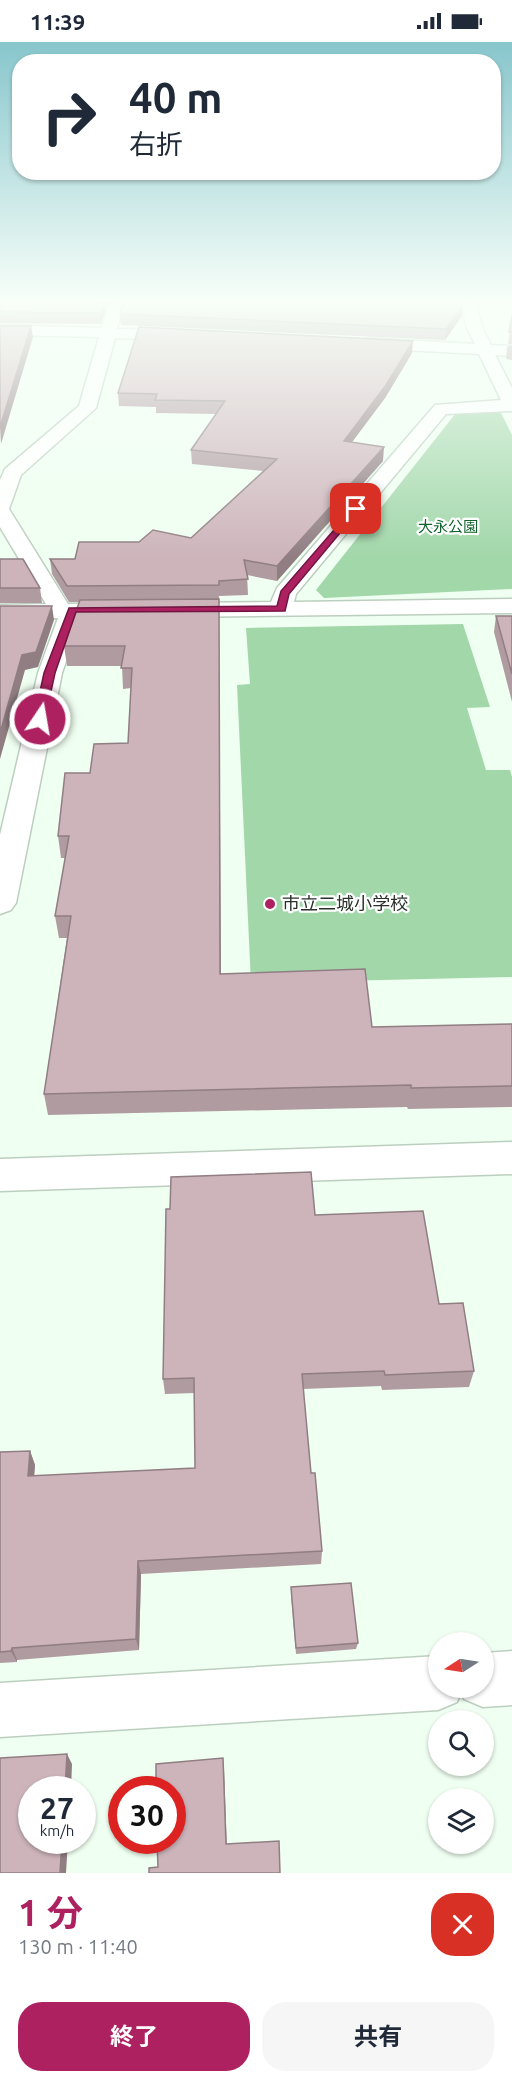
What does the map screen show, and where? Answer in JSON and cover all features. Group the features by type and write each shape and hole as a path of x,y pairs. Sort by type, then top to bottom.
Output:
{"street":[{"path":"0,903 66,609 0,509 12,473 87,408 93,387"},
{"path":"281,609 285,593 441,409 512,405 504,387"},
{"path":"0,612 66,609 512,606"},
{"path":"0,1175 512,1158"},
{"path":"494,1679 512,1678"},
{"path":"0,1710 428,1684"}],"green space":[{"name":"大永公園","path":"456,413 501,413 512,435 512,589 324,598 316,590"},
{"path":"463,624 490,707 467,708 486,770 510,770 512,777 512,977 251,983 237,685 250,684 246,628"}],"building":[{"path":"0,387 12,387 0,427"},
{"path":"120,387 384,387 344,441 384,447 277,566 244,560 248,579 219,581 219,585 67,586 50,559 75,559 79,542 139,542 153,530 191,538 277,459 191,450 225,401 155,400 157,394 118,393"},
{"path":"0,559 23,559 40,588 0,588"},
{"path":"219,599 220,974 365,969 372,1027 512,1024 512,1086 411,1088 411,1085 44,1094 71,916 55,916 69,836 58,836 65,773 90,773 94,744 128,743 132,668 121,668 125,646 64,646 80,600"},
{"path":"0,606 52,606 36,652 22,655 0,733"},
{"path":"496,616 512,616 512,674"},
{"path":"311,1172 315,1215 423,1211 439,1304 463,1303 474,1371 385,1375 384,1371 302,1374 311,1473 315,1473 322,1551 138,1561 136,1639 12,1648 11,1651 0,1652 0,1452 30,1451 28,1476 195,1468 194,1378 163,1379 166,1209 170,1209 171,1177"},
{"path":"351,1583 358,1643 296,1648 291,1587"},
{"path":"67,1754 66,1776 18,1776 18,1854 61,1854 60,1873 0,1873 0,1758"},
{"path":"223,1758 226,1844 279,1841 280,1873 149,1873 149,1868 158,1867 158,1854 186,1854 186,1776 156,1776 156,1764"}],"place":[{"name":"市立二城小学校","path":"270,904"}],"route":[{"path":"40,719 50,673 72,610 281,609 285,593 356,509"}]}
